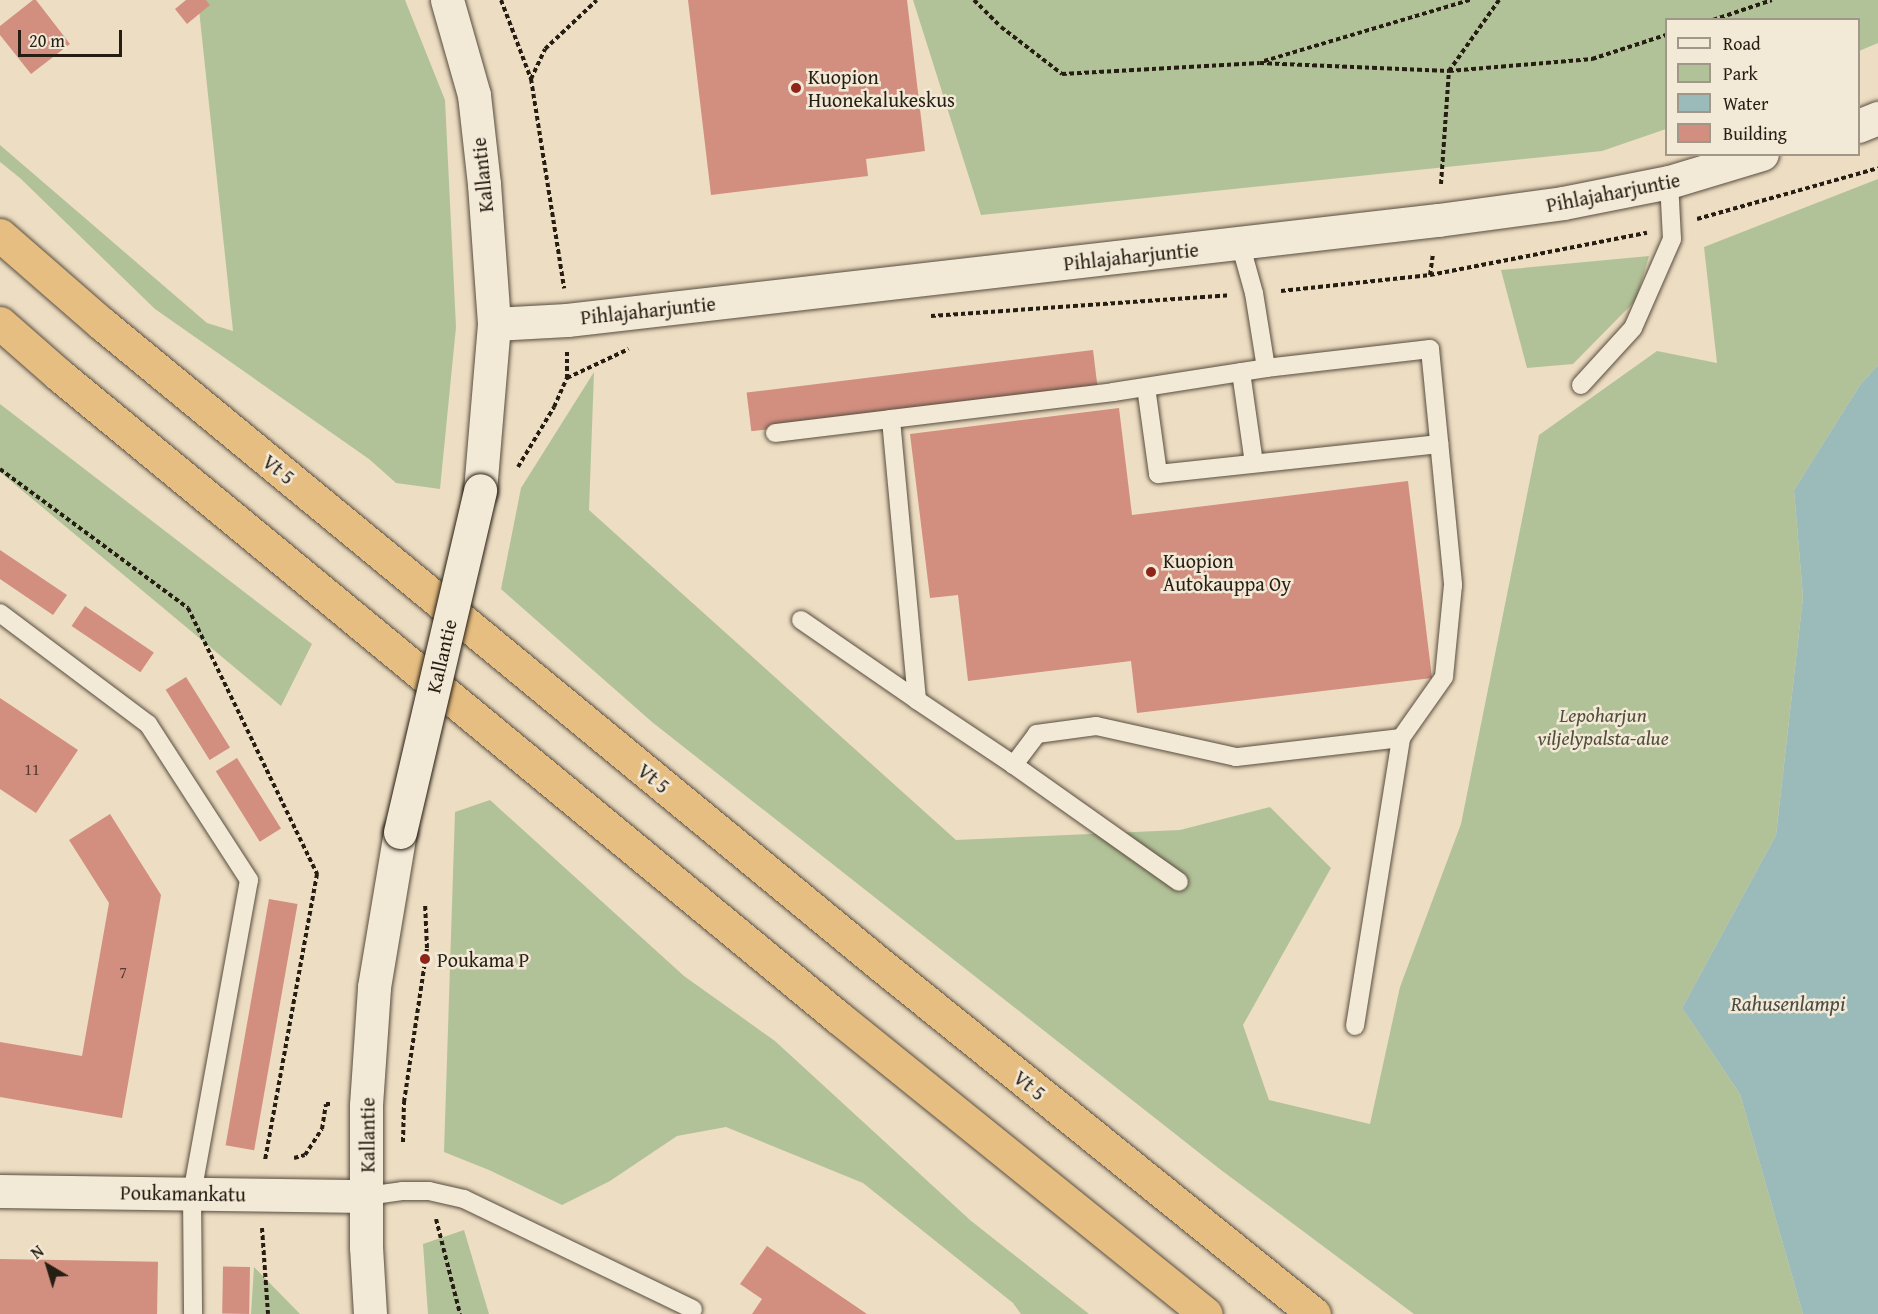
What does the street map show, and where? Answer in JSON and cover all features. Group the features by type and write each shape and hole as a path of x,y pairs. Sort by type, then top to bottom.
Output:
{"highway":[{"name":"Vt 5","path":"0,235 110,330 872,958 1314,1314"},
{"path":"0,323 67,382 829,1011 1206,1314"}],"street":[{"name":"Kallantie","path":"370,1314 366,1105 374,987 400,832 480,490 495,324 484,183 474,95 447,0"},
{"path":"1860,125 1878,118"},
{"name":"Pihlajaharjuntie","path":"495,324 567,320 1438,220 1563,203 1669,182 1755,156"},
{"name":"Poukamankatu","path":"0,1191 367,1196"}],"lane":[{"path":"1581,385 1633,328 1671,239 1669,182"},
{"path":"1240,243 1254,293 1266,368"},
{"path":"775,433 1146,387 1266,368 1430,349 1453,585 1444,677 1401,738 1355,1026"},
{"path":"1241,372 1254,464"},
{"path":"1146,387 1158,474 1439,444"},
{"path":"891,419 917,700"},
{"path":"0,613 148,724 249,880 192,1193 193,1314"},
{"path":"801,620 1014,765 1179,882"},
{"path":"1014,765 1037,734 1096,726 1236,757 1401,738"},
{"path":"367,1196 402,1191 429,1191 464,1199 693,1309"}],"path":[{"path":"501,0 531,79 563,280"},
{"path":"531,79 545,49 597,0"},
{"path":"974,0 1001,27 1062,74 1260,63 1449,71 1592,59 1665,35"},
{"path":"1260,63 1470,0"},
{"path":"1430,275 1438,220 1449,71 1499,0"},
{"path":"1719,18 1771,0"},
{"path":"516,471 554,406 567,378"},
{"path":"0,469 188,608 317,874 265,1161"},
{"path":"402,1191 404,1102 427,948 425,900"},
{"path":"429,1191 460,1314"},
{"path":"262,1223 268,1314"}],"green space":[{"path":"198,0 405,0 445,100 456,327 440,489 396,483 369,459 155,309 20,178 0,162 0,145 207,323 233,331"},
{"path":"913,0 1878,0 1878,43 1860,51 1860,18 1665,18 1665,129 1602,151 981,215"},
{"name":"Lepoharjun viljelypalsta-alue","path":"1878,179 1878,365 1860,385 1794,490 1803,597 1776,835 1682,1008 1740,1094 1803,1314 1414,1314 1221,1170 652,722 501,589 521,488 594,372 589,510 956,840 1180,830 1270,807 1331,868 1243,1025 1269,1100 1370,1124 1400,987 1461,824 1539,435 1657,351 1717,363 1704,247"},
{"path":"1649,256 1636,300 1573,364 1527,368 1501,270"},
{"path":"0,404 312,644 281,706 0,472"},
{"path":"490,800 684,976 775,1041 970,1220 1089,1314 1021,1314 1013,1303 863,1183 726,1127 677,1136 610,1181 562,1205 489,1170 444,1152 455,812"},
{"path":"464,1230 489,1314 428,1314 423,1244"},
{"path":"254,1267 300,1314 251,1314"}],"water":[{"name":"Rahusenlampi","path":"1878,365 1878,1314 1803,1314 1740,1094 1682,1008 1776,835 1803,597 1794,490 1860,385"}],"building":[{"path":"36,0 70,44 31,74 0,35 0,26"},
{"path":"186,0 206,0 210,5 187,24 175,9"},
{"path":"688,0 907,0 925,151 866,159 868,176 711,195"},
{"path":"1093,350 1098,389 751,431 747,393"},
{"path":"1119,408 1132,515 1408,481 1432,678 1137,713 1131,661 968,681 958,595 930,598 910,434"},
{"path":"0,550 67,595 53,615 0,579"},
{"path":"85,606 154,652 140,672 72,626"},
{"path":"186,677 230,747 210,760 166,690"},
{"path":"0,698 78,750 36,813 0,789"},
{"path":"237,758 281,828 260,842 216,771"},
{"path":"110,814 161,895 122,1118 0,1097 0,1042 82,1056 109,903 69,840"},
{"path":"269,899 298,904 254,1150 226,1145"},
{"path":"767,1246 867,1314 752,1314 762,1299 740,1284"},
{"path":"0,1259 158,1262 157,1314 0,1314"},
{"path":"223,1267 250,1267 249,1314 222,1314"}],"place":[{"name":"Kuopion Huonekalukeskus","path":"796,88"},
{"name":"Kuopion Autokauppa Oy","path":"1151,572"},
{"name":"Poukama P","path":"425,959"}]}
